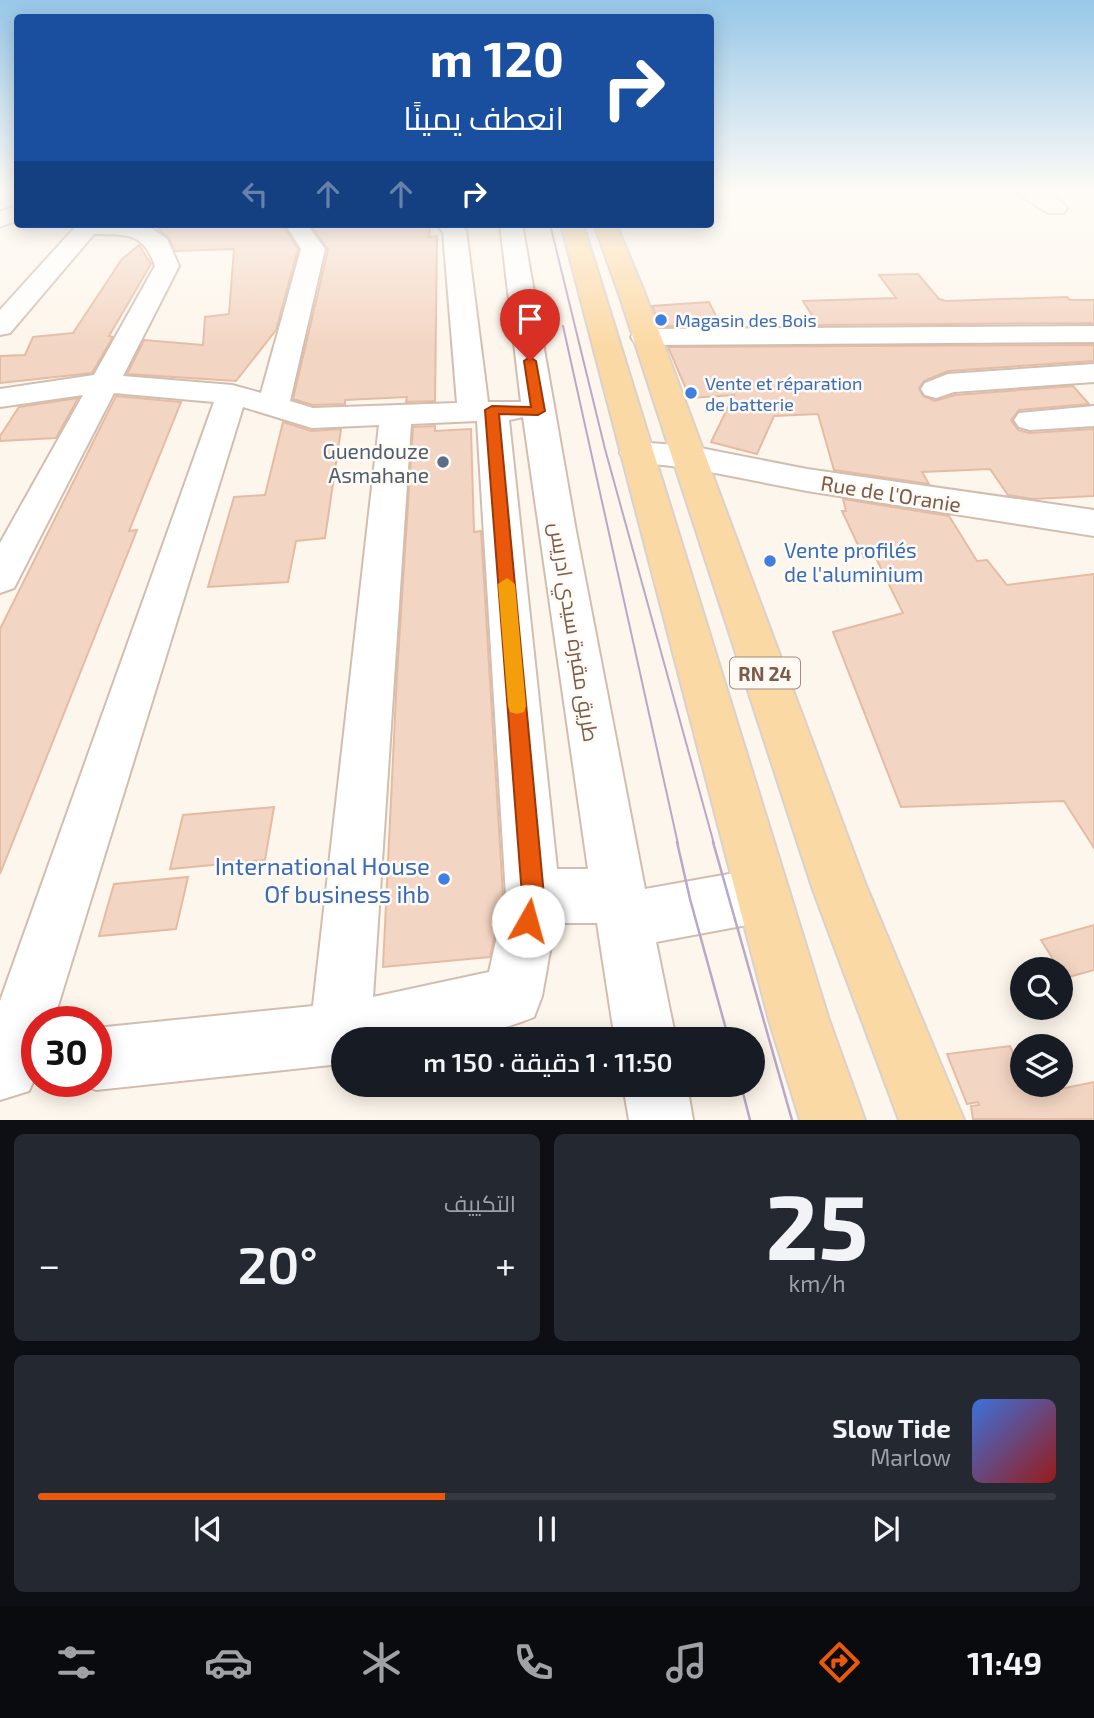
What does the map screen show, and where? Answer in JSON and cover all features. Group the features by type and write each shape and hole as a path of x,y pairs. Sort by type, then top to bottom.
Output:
{"main road":[{"name":"RN 24","path":"577,242 799,1020 833,1119"},
{"name":"RN 24","path":"612,242 690,457 691,470 839,887 932,1119"}],"street":[{"path":"0,327 73,242"},
{"path":"0,578 167,266 157,242"},
{"path":"15,1068 252,400 313,249 308,242"},
{"path":"372,1027 513,996 533,896 501,411 457,242"},
{"name":"طريق مقبرة سيدي ادريس","path":"510,242 501,411 621,908 644,1027"},
{"path":"645,337 1094,334"},
{"path":"936,389 948,383 1091,376"},
{"path":"0,398 102,383 252,400 312,418 501,411"},
{"path":"341,1027 396,416"},
{"path":"1030,420 1094,416"},
{"name":"Rue de l'Oranie","path":"637,453 690,457 807,480 1094,523"},
{"path":"533,896 621,908 764,895"},
{"path":"112,1057 331,1035"},
{"path":"657,1097 661,1119"}],"building":[{"path":"171,242 294,242 298,249 276,330 236,381 127,374 144,340 203,345 205,317 229,314 234,249 175,251"},
{"path":"323,242 437,242 435,401 406,402 407,397 345,400 345,404 313,405 293,399 328,250"},
{"path":"139,245 151,264 109,336 113,337 92,373 0,383 0,356 25,355 33,337 73,333 122,259"},
{"path":"918,274 939,299 946,301 1067,297 1070,300 1094,300 1094,323 818,325 803,301 896,298 879,275"},
{"path":"709,302 721,326 660,326 652,306"},
{"path":"1094,345 1094,361 948,371 924,381 919,388 923,396 935,401 955,395 1073,386 1089,404 1019,410 1011,420 1018,430 1029,433 1094,429 1094,496 1033,499 1008,495 990,469 922,472 929,484 834,470 818,414 774,416 757,454 711,442 734,395 690,398 668,347"},
{"path":"116,396 181,402 129,531 137,530 0,874 0,629"},
{"path":"78,398 56,438 0,441 0,436 19,407"},
{"path":"283,422 311,431 341,429 325,538 296,541 288,582 208,587 234,497 265,495"},
{"path":"435,426 435,431 471,429 474,532 481,531 503,896 490,957 383,967 397,675 413,427"},
{"path":"843,499 949,516 977,561 987,560 1007,585 1094,574 1094,848 1064,801 901,807 833,632 903,613 876,558 864,558 842,511 846,511"},
{"path":"274,807 265,860 170,869 183,815"},
{"path":"188,877 176,929 99,936 114,884"},
{"path":"1094,925 1094,970 1073,976 1073,957 1052,957 1041,940"},
{"path":"1010,1046 1010,1097 1073,1097 1073,1086 1094,1082 1094,1119 973,1119 971,1106 979,1105 978,1102 967,1104 947,1054"}],"tram line":[{"path":"554,242 605,449 714,844"},
{"path":"563,326 678,844"},
{"path":"677,842 725,1027"},
{"path":"713,842 792,1120"},
{"path":"744,1097 750,1120"}],"slow traffic":[{"path":"507,584 517,706"}],"place":[{"name":"Magasin des Bois","path":"661,320"},
{"name":"Vente et réparation de batterie","path":"691,393"},
{"name":"Guendouze Asmahane","path":"443,462"},
{"name":"Vente profilés de l'aluminium","path":"770,561"},
{"name":"International House Of business ihb","path":"444,879"}],"route":[{"path":"528,921 533,896 492,410 538,411 530,361"}]}
